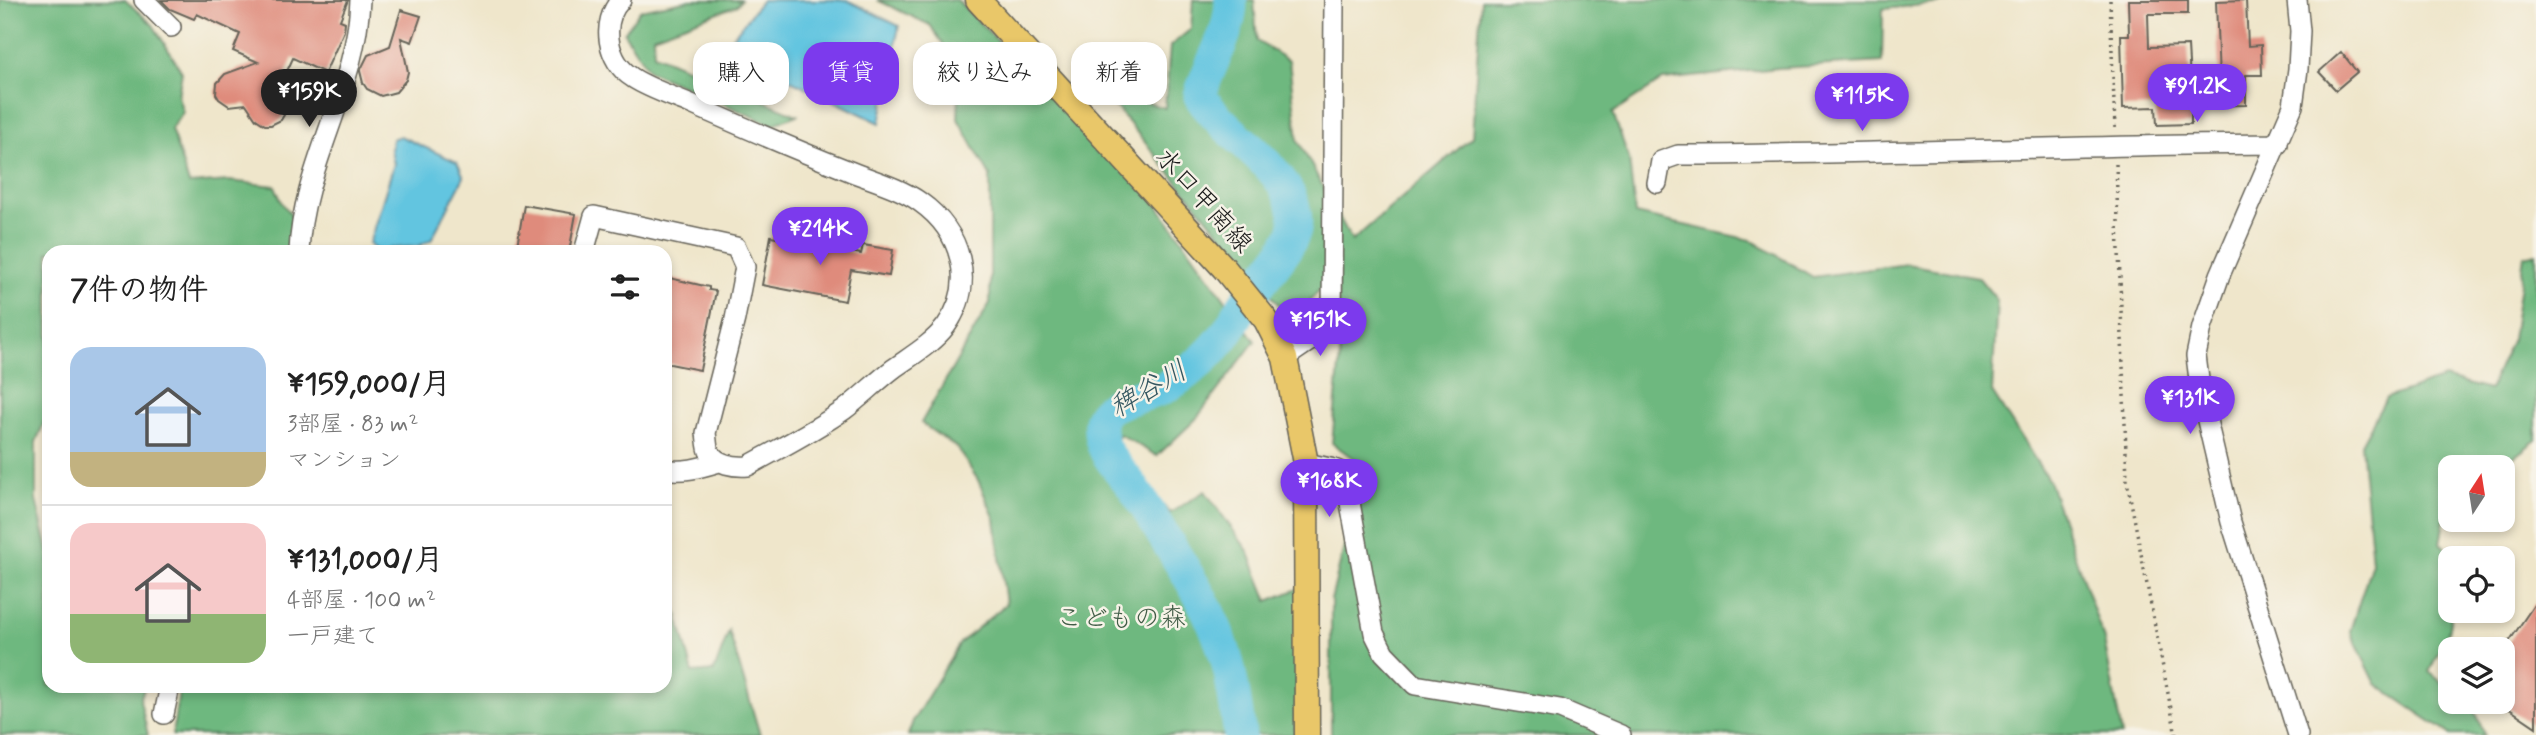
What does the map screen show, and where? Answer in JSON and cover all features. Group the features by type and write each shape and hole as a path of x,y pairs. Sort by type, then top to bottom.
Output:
{"main road":[{"name":"水口甲南線","path":"978,0 1224,268 1266,320 1285,358 1306,463 1307,735"}],"street":[{"path":"144,0 171,27"},
{"path":"299,245 301,218 341,98 359,26 360,0"},
{"path":"586,245 594,216 736,247 745,267 735,319 706,433 709,451 719,461 734,467 748,466 842,411 925,346 945,326 958,304 964,284 962,261 955,242 942,220 918,201 761,136 631,77 616,58 608,41 608,24 615,6 621,0"},
{"path":"1285,358 1332,326 1334,0"},
{"path":"2297,0 2300,31 2293,106 2220,275 2202,327 2196,356 2201,395 2231,522 2298,735"},
{"path":"1657,183 1661,161 1678,155 2278,144"},
{"path":"672,470 700,468 719,461"},
{"path":"1306,463 1340,470 1350,480 1350,503 1374,633 1384,653 1415,685 1560,709 1621,735"},
{"path":"164,714 168,693"}],"path":[{"path":"2110,0 2127,481 2176,735"}],"green space":[{"path":"0,0 125,0 153,25 182,72 178,96 183,112 171,129 189,184 229,181 275,186 282,203 292,216 291,245 42,245 42,427 36,442 36,500 42,525 42,693 142,693 140,700 148,735 0,735"},
{"path":"690,0 741,0 736,6 653,36 654,54 693,71 693,90 649,71 624,33 640,10"},
{"name":"こどもの森","path":"877,0 957,0 999,42 942,42 930,25"},
{"path":"1193,0 1254,0 1257,41 1289,61 1298,140 1352,241 1472,137 1481,0 1971,0 1883,9 1882,62 1779,68 1663,80 1613,113 1629,159 1635,214 1751,240 1813,277 1907,264 1978,277 1997,300 1992,392 2049,481 2104,640 2122,735 1331,735 1331,600 1364,466 1332,443 1340,355 1337,270 1292,321 1114,105 1155,105 1165,108 1170,46 1191,29"},
{"name":"こどもの森","path":"1057,101 1148,192 1255,341 1196,419 1157,456 1119,434 1112,450 1170,513 1205,491 1248,551 1268,601 1300,588 1295,735 908,735 913,721 960,643 1006,604 995,519 978,480 957,448 921,423 990,303 990,176 958,119 959,105 1057,105"},
{"path":"726,105 774,105 797,115 772,125"},
{"path":"2536,253 2536,440 2515,456 2438,455 2438,532 2442,532 2440,543 2443,546 2438,546 2438,623 2450,623 2446,637 2438,637 2438,653 2429,672 2438,679 2438,714 2476,714 2484,735 2451,735 2376,684 2350,631 2372,562 2361,444 2386,398 2444,378 2489,390 2512,339 2524,256"},
{"path":"672,595 693,673 714,671 729,631 760,735 172,735 179,693 672,693"}],"water":[{"path":"762,0 847,0 899,26 896,42 803,42 803,86 789,79 789,42 729,42"},
{"path":"843,105 884,105 880,123"},
{"path":"400,136 457,162 464,177 431,240 421,245 369,244 394,164 392,139"}],"building":[{"path":"161,0 348,0 340,20 345,22 344,31 325,73 293,58 277,93 285,104 284,115 281,120 265,125 256,119 246,104 229,106 216,94 217,83 225,74 258,62 233,51 240,34 197,14 194,19 170,9"},
{"path":"2128,0 2188,0 2188,14 2148,14 2149,47 2188,46 2190,80 2219,80 2216,1 2246,0 2248,46 2261,45 2262,75 2246,75 2246,105 2191,106 2191,124 2157,125 2156,107 2123,108 2121,35 2129,35"},
{"path":"401,10 421,16 412,42 401,38 408,72 406,80 396,92 381,96 367,89 360,71 368,55 390,46"},
{"path":"2341,52 2357,72 2336,90 2319,72"},
{"path":"524,205 576,214 570,245 517,245"},
{"path":"771,236 861,254 863,245 893,250 889,276 851,270 845,301 762,285"},
{"path":"672,279 716,291 700,370 672,364"},
{"path":"2536,602 2536,727 2515,713 2515,637 2512,637"}],"waterway":[{"name":"稗谷川","path":"1231,0 1227,26 1200,96 1211,111 1268,165 1280,180 1290,196 1295,213 1295,229 1280,256 1210,353 1166,387 1109,409 1103,415 1100,433 1105,450 1149,513 1192,582 1215,626 1228,666 1240,735"}]}
